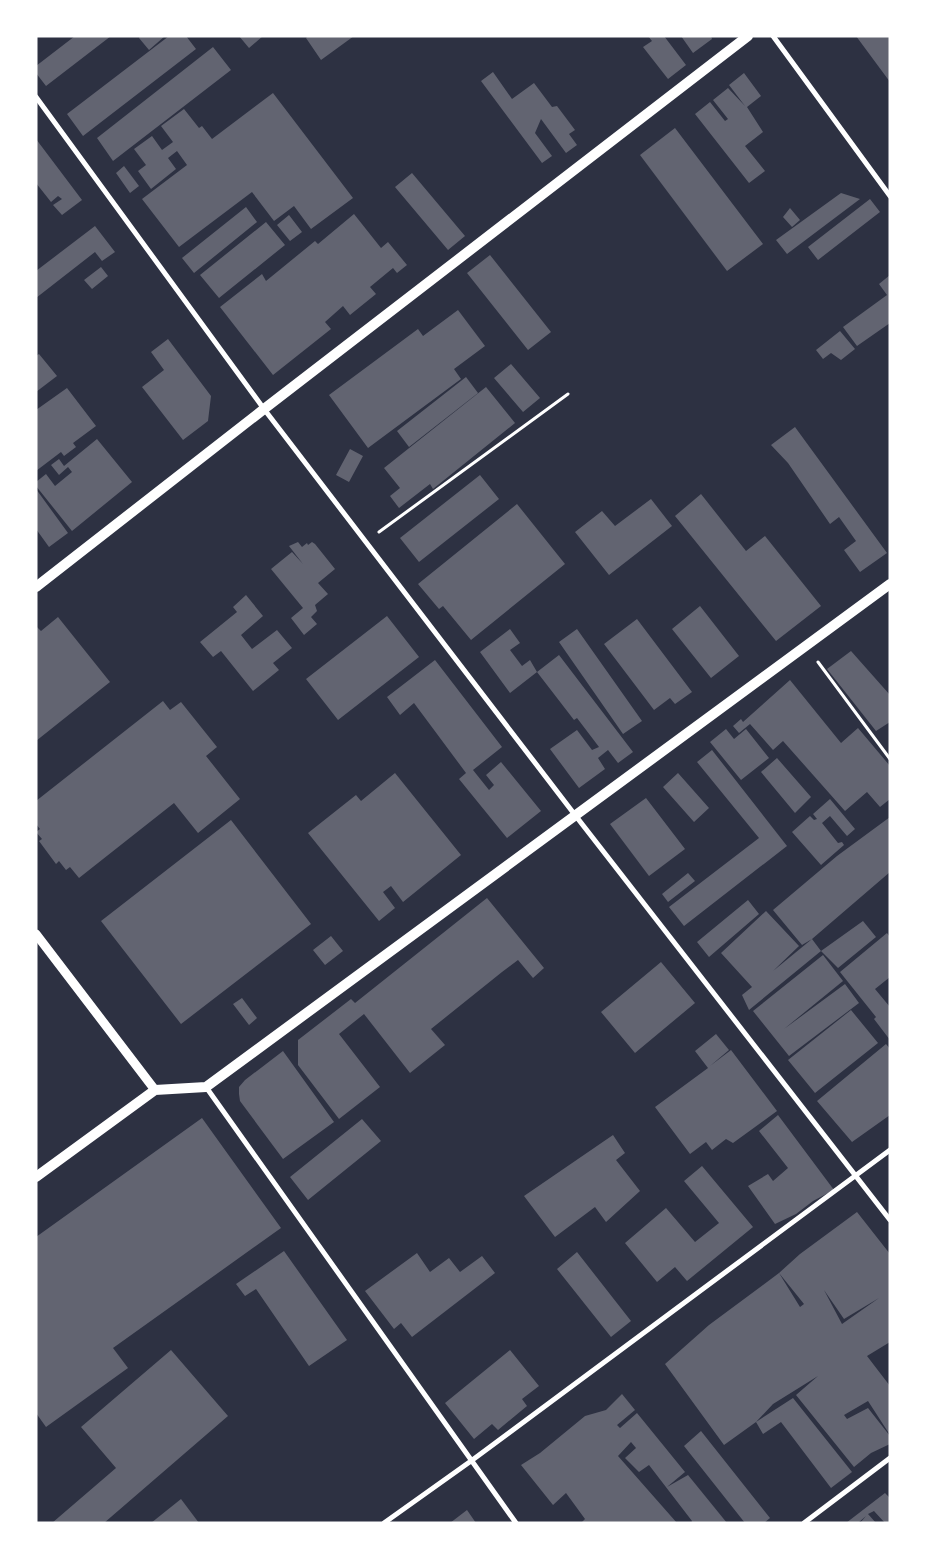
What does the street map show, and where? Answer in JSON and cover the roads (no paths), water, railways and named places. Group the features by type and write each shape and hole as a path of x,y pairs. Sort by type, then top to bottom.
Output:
{"main road":[{"path":"36,587 748,36"},
{"path":"36,1177 154,1090 206,1087 890,584"}],"street":[{"path":"773,36 890,196"},
{"path":"36,97 264,409 575,815 890,1220"},
{"path":"36,934 154,1090"},
{"path":"206,1087 516,1523"},
{"path":"384,1523 471,1461 854,1174 890,1150"},
{"path":"804,1523 890,1458"}]}
